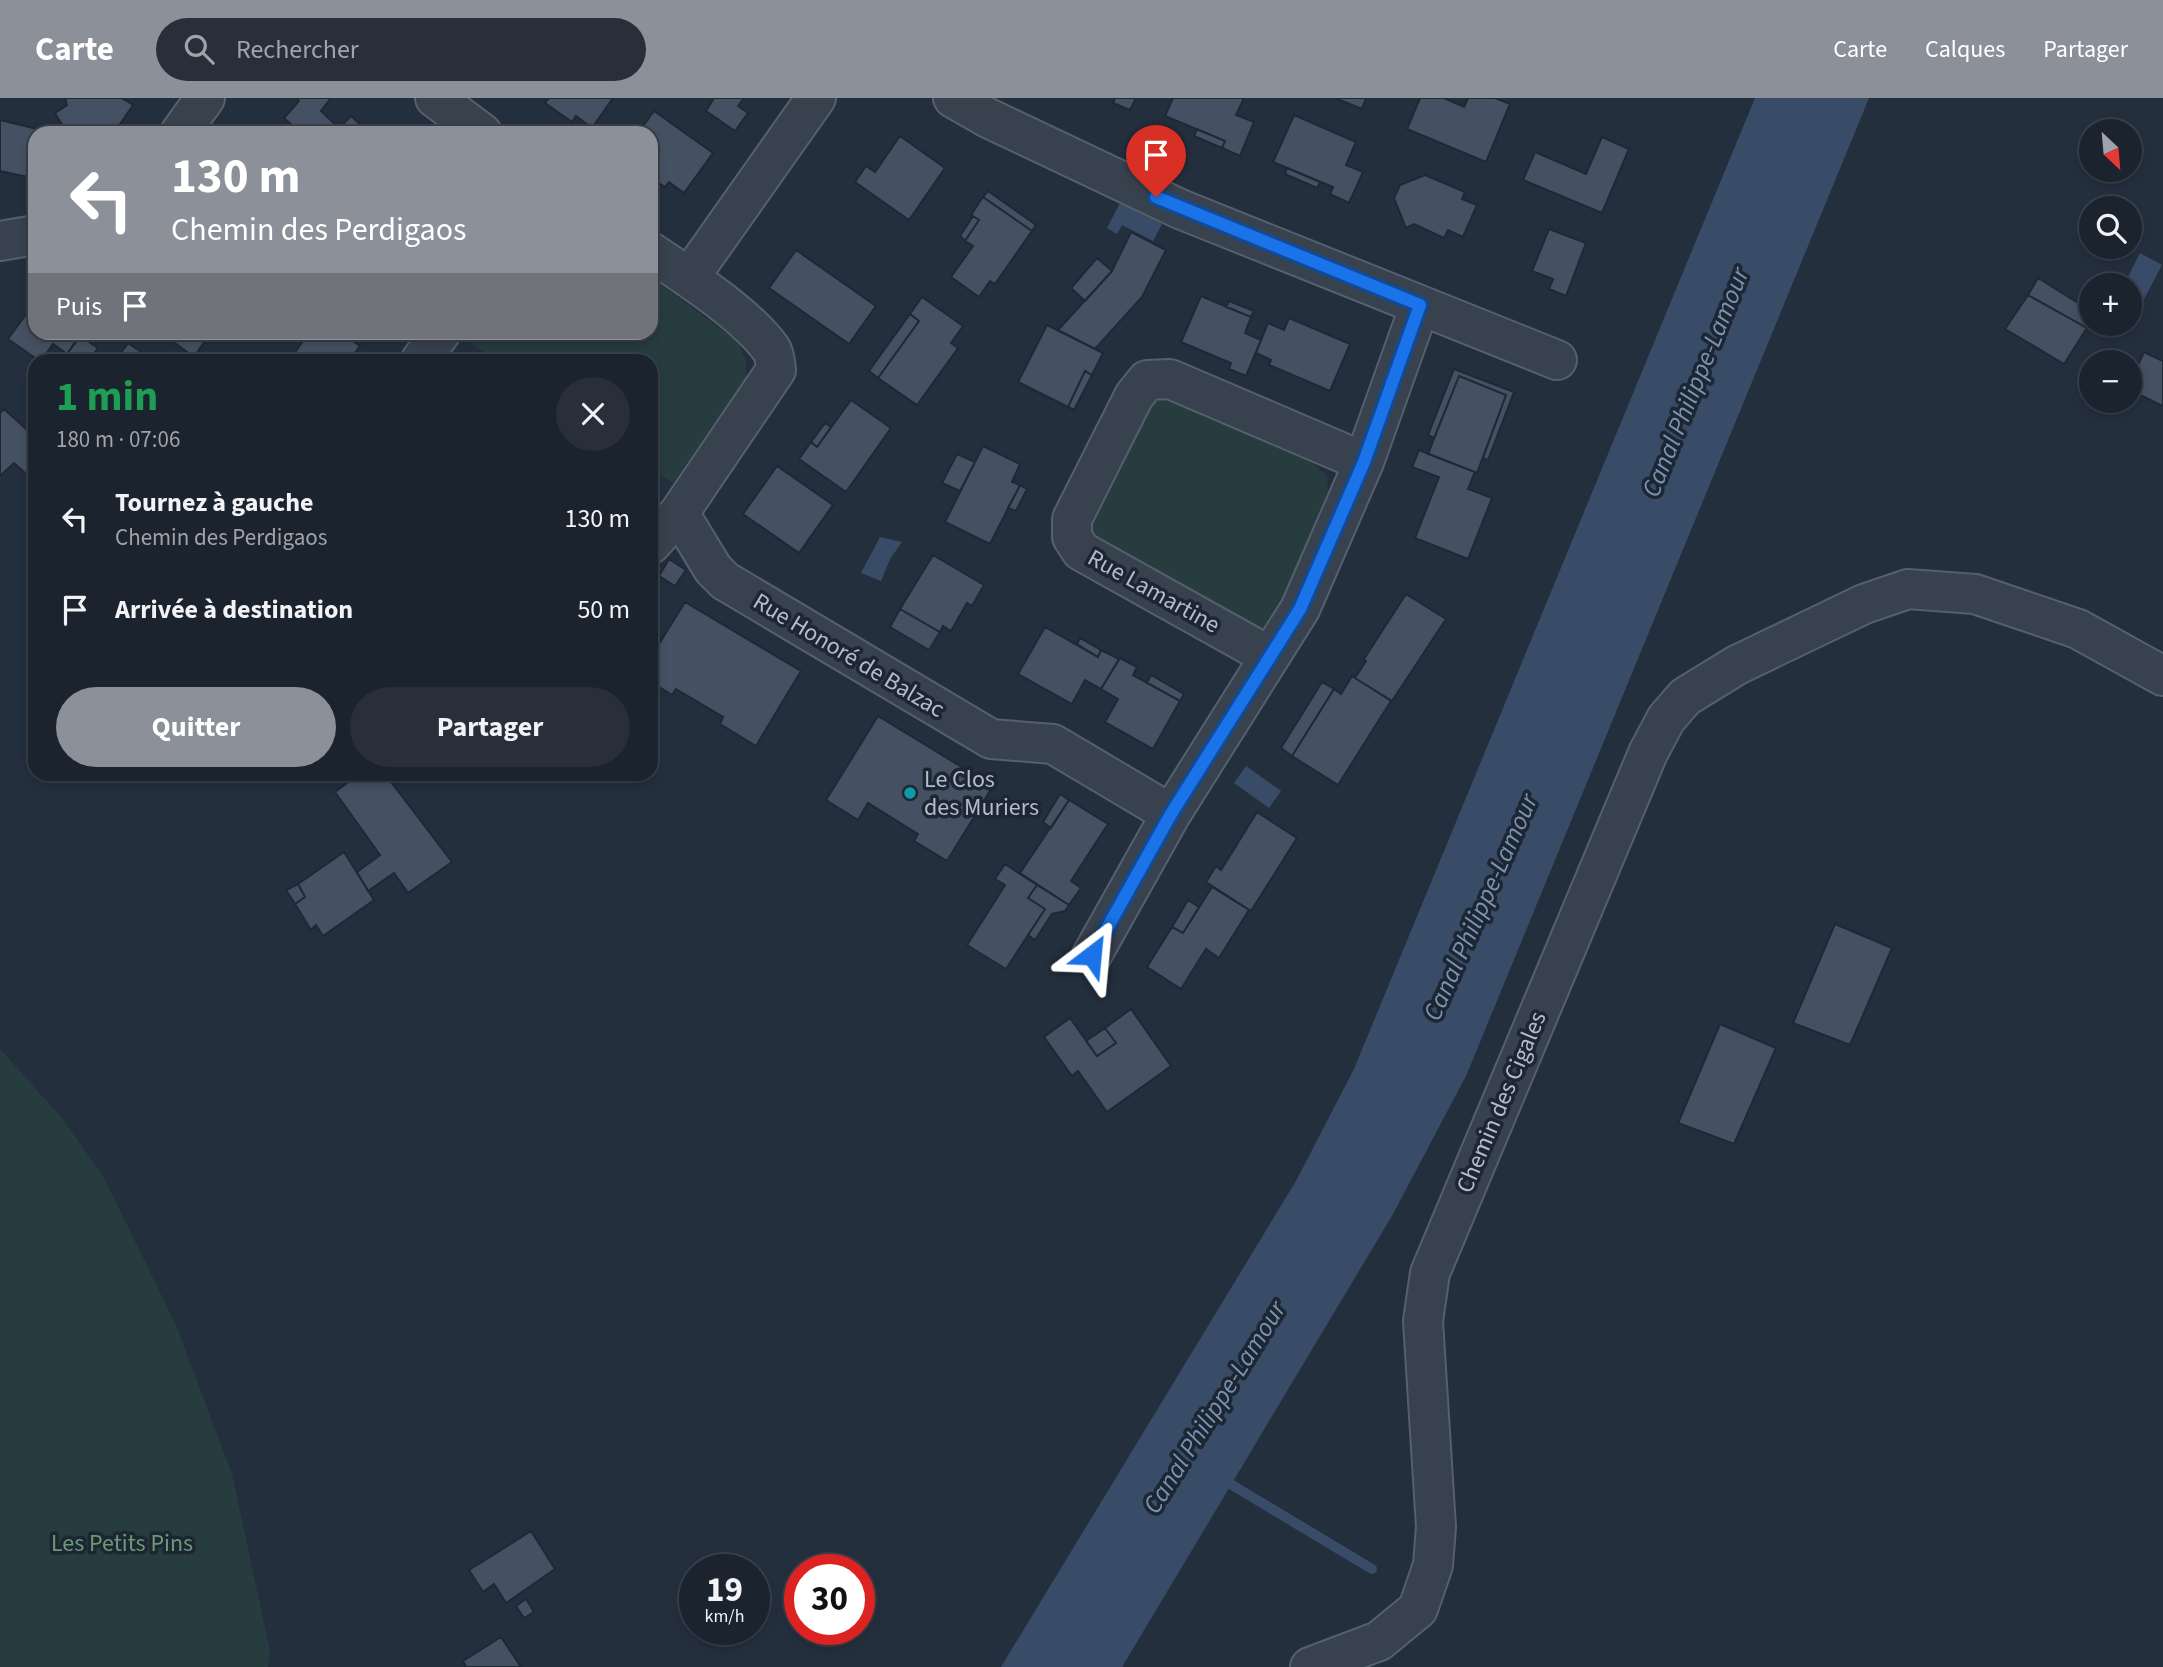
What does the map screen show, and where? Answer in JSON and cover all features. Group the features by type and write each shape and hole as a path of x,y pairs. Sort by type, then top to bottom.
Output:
{"street":[{"path":"185,126 205,98"},
{"path":"689,278 816,98"},
{"path":"953,98 988,118 1180,209 1557,360"},
{"path":"441,102 473,126"},
{"path":"0,241 28,235"},
{"path":"658,257 706,289 763,341 773,351 776,370 678,513 658,536"},
{"path":"1092,955 1171,814 1300,609 1364,462 1420,305"},
{"name":"Rue Lamartine","path":"1269,656 1081,551 1072,537 1072,519 1134,396 1147,380 1170,379 1364,462"},
{"name":"Rue Honoré de Balzac","path":"678,513 713,569 725,581 991,739 1053,744 1171,814"},
{"name":"Chemin des Cigales","path":"1310,1667 1379,1641 1418,1609 1433,1565 1436,1527 1423,1321 1430,1273 1648,753 1666,719 1685,697 1737,665 1864,604 1908,589 1975,594 2078,629 2163,676"}],"green space":[{"path":"658,282 738,342 746,361 746,378 673,483 658,473 658,354 486,354 466,340 658,340"},
{"path":"1161,398 1179,402 1312,462 1327,476 1328,491 1277,615 1262,633 1097,546 1086,529 1143,409"},
{"name":"Les Petits Pins","path":"0,1049 61,1117 103,1176 176,1325 232,1474 270,1651 268,1667 0,1667"}],"water":[{"name":"Canal Philippe-Lamour","path":"1755,98 1869,98 1466,1076 1393,1214 1122,1667 1001,1667 1296,1181 1354,1069"},
{"path":"1120,203 1162,224 1153,241 1122,225 1117,234 1107,228"},
{"path":"2142,254 2162,265 2143,301 2142,273 2130,273 2137,259 2142,259"},
{"path":"880,537 902,542 890,559 881,581 861,573"},
{"path":"1246,766 1281,791 1269,808 1234,783"}],"building":[{"path":"65,98 122,98 133,105 119,126 63,126 55,113 67,105"},
{"path":"296,98 331,98 321,111 337,126 293,126 284,118 299,101"},
{"path":"549,98 613,98 593,126 576,116 572,122 545,103"},
{"path":"714,98 744,98 738,106 748,113 735,131 706,111"},
{"path":"1115,98 1136,98 1130,110 1113,103"},
{"path":"1173,98 1244,98 1236,115 1254,122 1240,156 1222,148 1225,141 1165,116"},
{"path":"1335,98 1366,98 1362,109"},
{"path":"1420,98 1444,98 1464,107 1468,98 1495,98 1510,104 1486,162 1407,129"},
{"path":"654,111 713,153 684,193 669,182 665,187 658,182 658,126 643,126"},
{"path":"1294,115 1356,142 1346,165 1363,172 1349,203 1330,194 1333,187 1273,162"},
{"path":"351,116 362,126 341,126"},
{"path":"0,120 28,127 28,177 0,171"},
{"path":"1197,129 1225,141 1222,148 1194,136"},
{"path":"900,136 945,168 909,220 855,182 866,166 875,172"},
{"path":"1602,137 1629,149 1602,213 1523,180 1535,152 1586,174"},
{"path":"1287,168 1320,182 1317,188 1285,174"},
{"path":"1425,175 1465,192 1462,199 1477,205 1463,237 1448,230 1444,238 1414,224 1406,228 1394,198 1400,185"},
{"path":"988,191 1036,225 1032,231 983,197"},
{"path":"983,197 1032,231 995,284 990,281 979,297 951,277 973,246 965,241 979,220 971,215"},
{"path":"973,216 979,220 965,241 960,236"},
{"path":"1549,229 1586,243 1566,296 1549,289 1553,279 1532,271"},
{"path":"1131,232 1166,250 1142,297 1095,349 1058,330 1112,271"},
{"path":"796,250 876,306 849,344 769,288"},
{"path":"1097,258 1112,271 1085,301 1071,288"},
{"path":"2038,278 2079,304 2079,324 2028,295"},
{"path":"2028,295 2079,324 2079,336 2082,336 2064,364 2005,329"},
{"path":"1201,296 1251,317 1245,333 1261,340 1246,376 1229,369 1231,363 1181,342"},
{"path":"922,297 963,326 951,343 958,348 917,405 878,378 919,321 910,314"},
{"path":"1229,301 1254,311 1251,317 1226,307"},
{"path":"28,312 28,340 77,340 67,354 53,344 46,354 29,354 8,339"},
{"path":"910,314 919,321 878,378 869,371"},
{"path":"1289,318 1350,344 1330,391 1269,365 1271,360 1256,353 1268,323 1284,330"},
{"path":"1047,325 1103,353 1092,375 1085,371 1068,407 1018,382"},
{"path":"77,340 86,340 98,348 94,354 67,354"},
{"path":"171,340 206,340 196,354 190,354"},
{"path":"304,340 351,340 360,346 354,354 294,354"},
{"path":"128,343 144,354 120,354"},
{"path":"2144,352 2163,361 2163,406 2142,396"},
{"path":"1454,369 1514,392 1488,460 1483,458 1506,395 1459,376 1434,438 1428,435"},
{"path":"1085,371 1092,375 1074,410 1068,407"},
{"path":"1459,376 1506,395 1477,473 1428,454"},
{"path":"851,400 891,428 846,492 799,459 811,442 817,447"},
{"path":"4,409 28,431 28,476 14,463 0,476 0,413"},
{"path":"825,423 831,427 817,447 811,442"},
{"path":"983,446 1020,464 1012,482 1020,485 990,544 945,522"},
{"path":"1419,450 1475,472 1468,489 1492,498 1468,559 1415,538 1439,477 1412,467"},
{"path":"957,454 975,462 960,491 942,483"},
{"path":"777,466 833,505 799,553 743,514"},
{"path":"1020,485 1027,489 1016,511 1008,508"},
{"path":"933,555 984,585 972,606 967,603 951,631 943,626 940,632 900,609"},
{"path":"669,559 686,570 675,586 659,576"},
{"path":"1406,594 1446,619 1392,701 1355,678 1366,661 1364,659"},
{"path":"685,602 801,671 756,746 720,724 723,717 676,689 672,695 658,686 658,646"},
{"path":"900,609 940,632 929,650 890,627"},
{"path":"1045,627 1098,657 1101,650 1119,659 1101,689 1085,680 1072,704 1018,674"},
{"path":"1080,638 1101,650 1098,657 1077,644"},
{"path":"1120,658 1137,667 1133,675 1180,701 1153,749 1105,722 1118,699 1101,689"},
{"path":"1151,675 1184,694 1180,701 1147,683"},
{"path":"1352,676 1391,701 1338,785 1292,756 1334,689 1341,694"},
{"path":"1322,682 1334,689 1292,756 1281,748"},
{"name":"Le Clos des Muriers","path":"878,716 993,786 947,861 914,841 918,834 868,803 858,820 826,800"},
{"path":"350,781 390,781 452,862 408,893 394,873 368,891 357,872 380,855 335,792"},
{"path":"1060,794 1069,800 1051,828 1043,822"},
{"path":"1069,800 1108,824 1071,881 1081,888 1069,905 1020,873"},
{"path":"1257,812 1297,838 1251,911 1206,882 1216,866 1221,870"},
{"path":"344,852 374,900 323,936 316,925 311,930 295,904 305,897 298,884"},
{"path":"1005,864 1037,885 1028,898 1045,909 1006,969 967,945 1005,885 995,879"},
{"path":"298,884 305,897 295,904 286,890"},
{"path":"1037,885 1069,905 1065,911 1052,914 1035,940 1028,935 1045,909 1028,898"},
{"path":"1212,887 1249,910 1219,958 1206,949 1181,989 1147,967 1172,927 1183,933"},
{"path":"1188,900 1199,907 1183,933 1172,927"},
{"path":"1835,924 1892,948 1850,1045 1793,1023"},
{"path":"1131,1009 1171,1066 1107,1112 1078,1071 1072,1076 1044,1037 1070,1018 1097,1056 1116,1043 1105,1028"},
{"path":"1720,1024 1776,1048 1734,1144 1678,1123"},
{"path":"1105,1028 1116,1043 1097,1056 1086,1041"},
{"path":"531,1531 555,1569 506,1603 494,1584 483,1592 469,1570"},
{"path":"526,1599 534,1612 524,1618 516,1606"},
{"path":"501,1637 521,1667 466,1667 463,1661"}],"waterway":[{"path":"1232,1485 1372,1569"}],"place":[{"name":"Le Clos des Muriers","path":"910,793"}],"route":[{"path":"1092,955 1171,814 1300,609 1364,462 1420,305 1156,197"}]}
